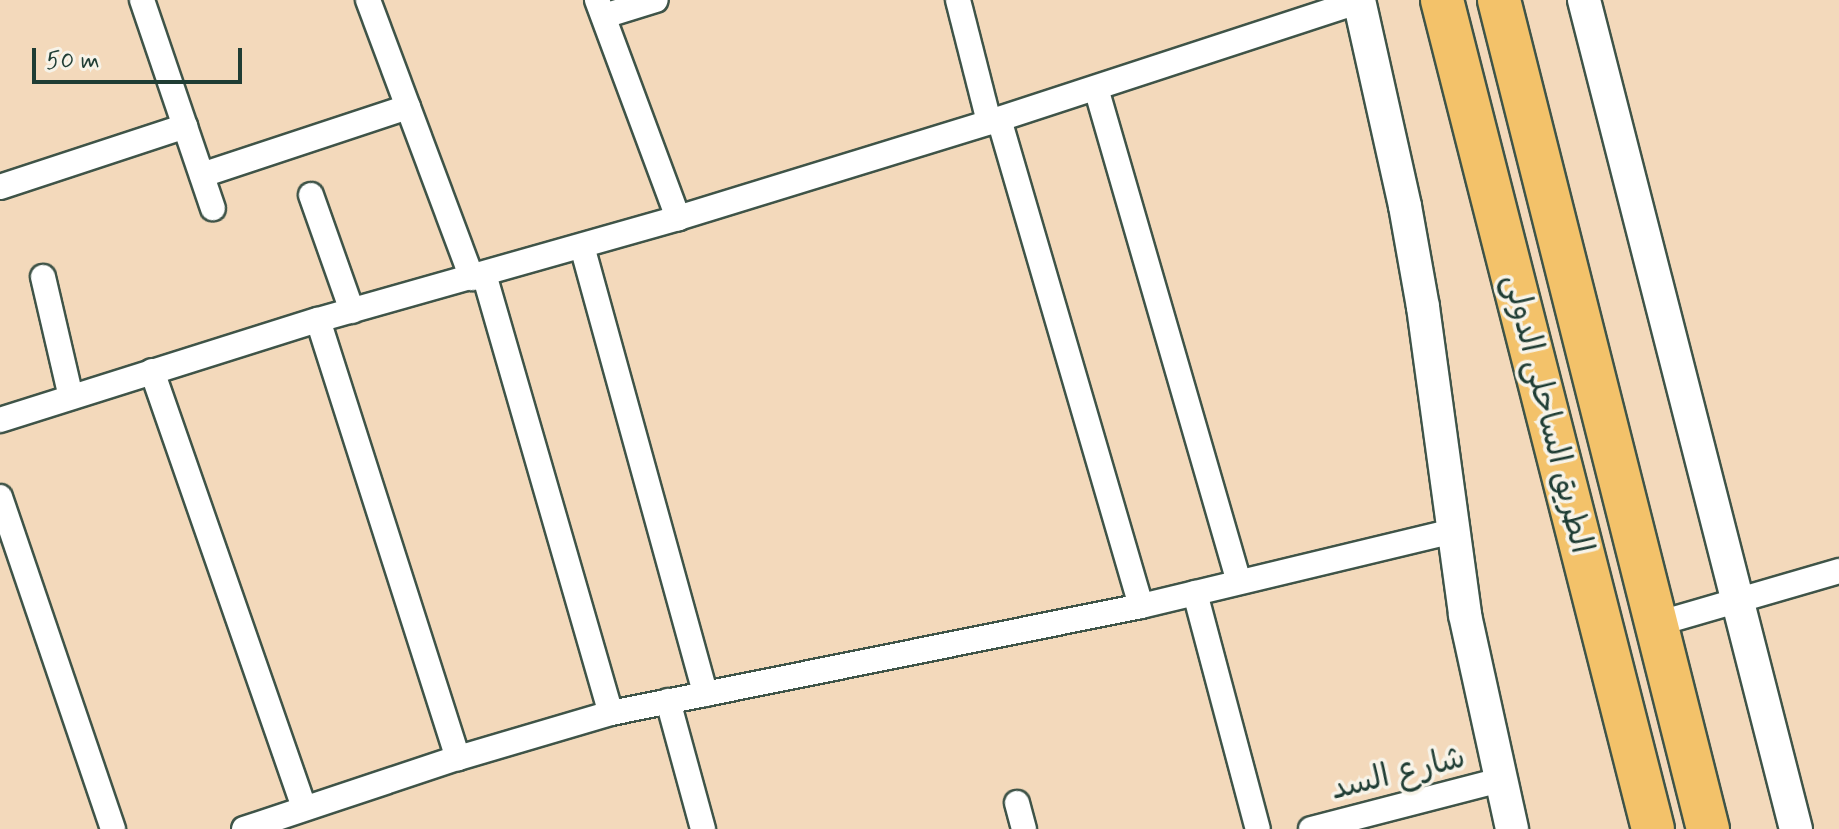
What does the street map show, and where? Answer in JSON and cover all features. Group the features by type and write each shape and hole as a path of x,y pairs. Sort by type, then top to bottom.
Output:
{"highway":[{"name":"الطريق الساحلى الدولى","path":"1442,0 1653,829"},
{"name":"الطريق الساحلى الدولى","path":"1499,0 1708,829"}],"street":[{"path":"142,0 213,208"},
{"path":"368,0 408,107 478,276 611,713"},
{"path":"656,0 600,8 678,218"},
{"path":"958,0 1141,606"},
{"path":"0,420 318,320 678,218 994,121 1359,0 1415,264 1468,629 1512,829"},
{"path":"1584,0 1796,829"},
{"path":"1096,88 1239,582"},
{"path":"202,175 408,107"},
{"path":"0,187 185,126"},
{"path":"311,195 352,311"},
{"path":"582,246 705,694"},
{"path":"43,277 71,397"},
{"path":"318,320 458,758"},
{"path":"152,371 304,808"},
{"path":"0,497 113,829"},
{"path":"244,829 458,758 611,713 1141,606 1453,531"},
{"path":"1657,624 1839,571"},
{"path":"1195,593 1258,829"},
{"path":"668,701 703,829"},
{"name":"شارع السد","path":"1311,829 1500,780"},
{"path":"1017,803 1024,829"}]}
